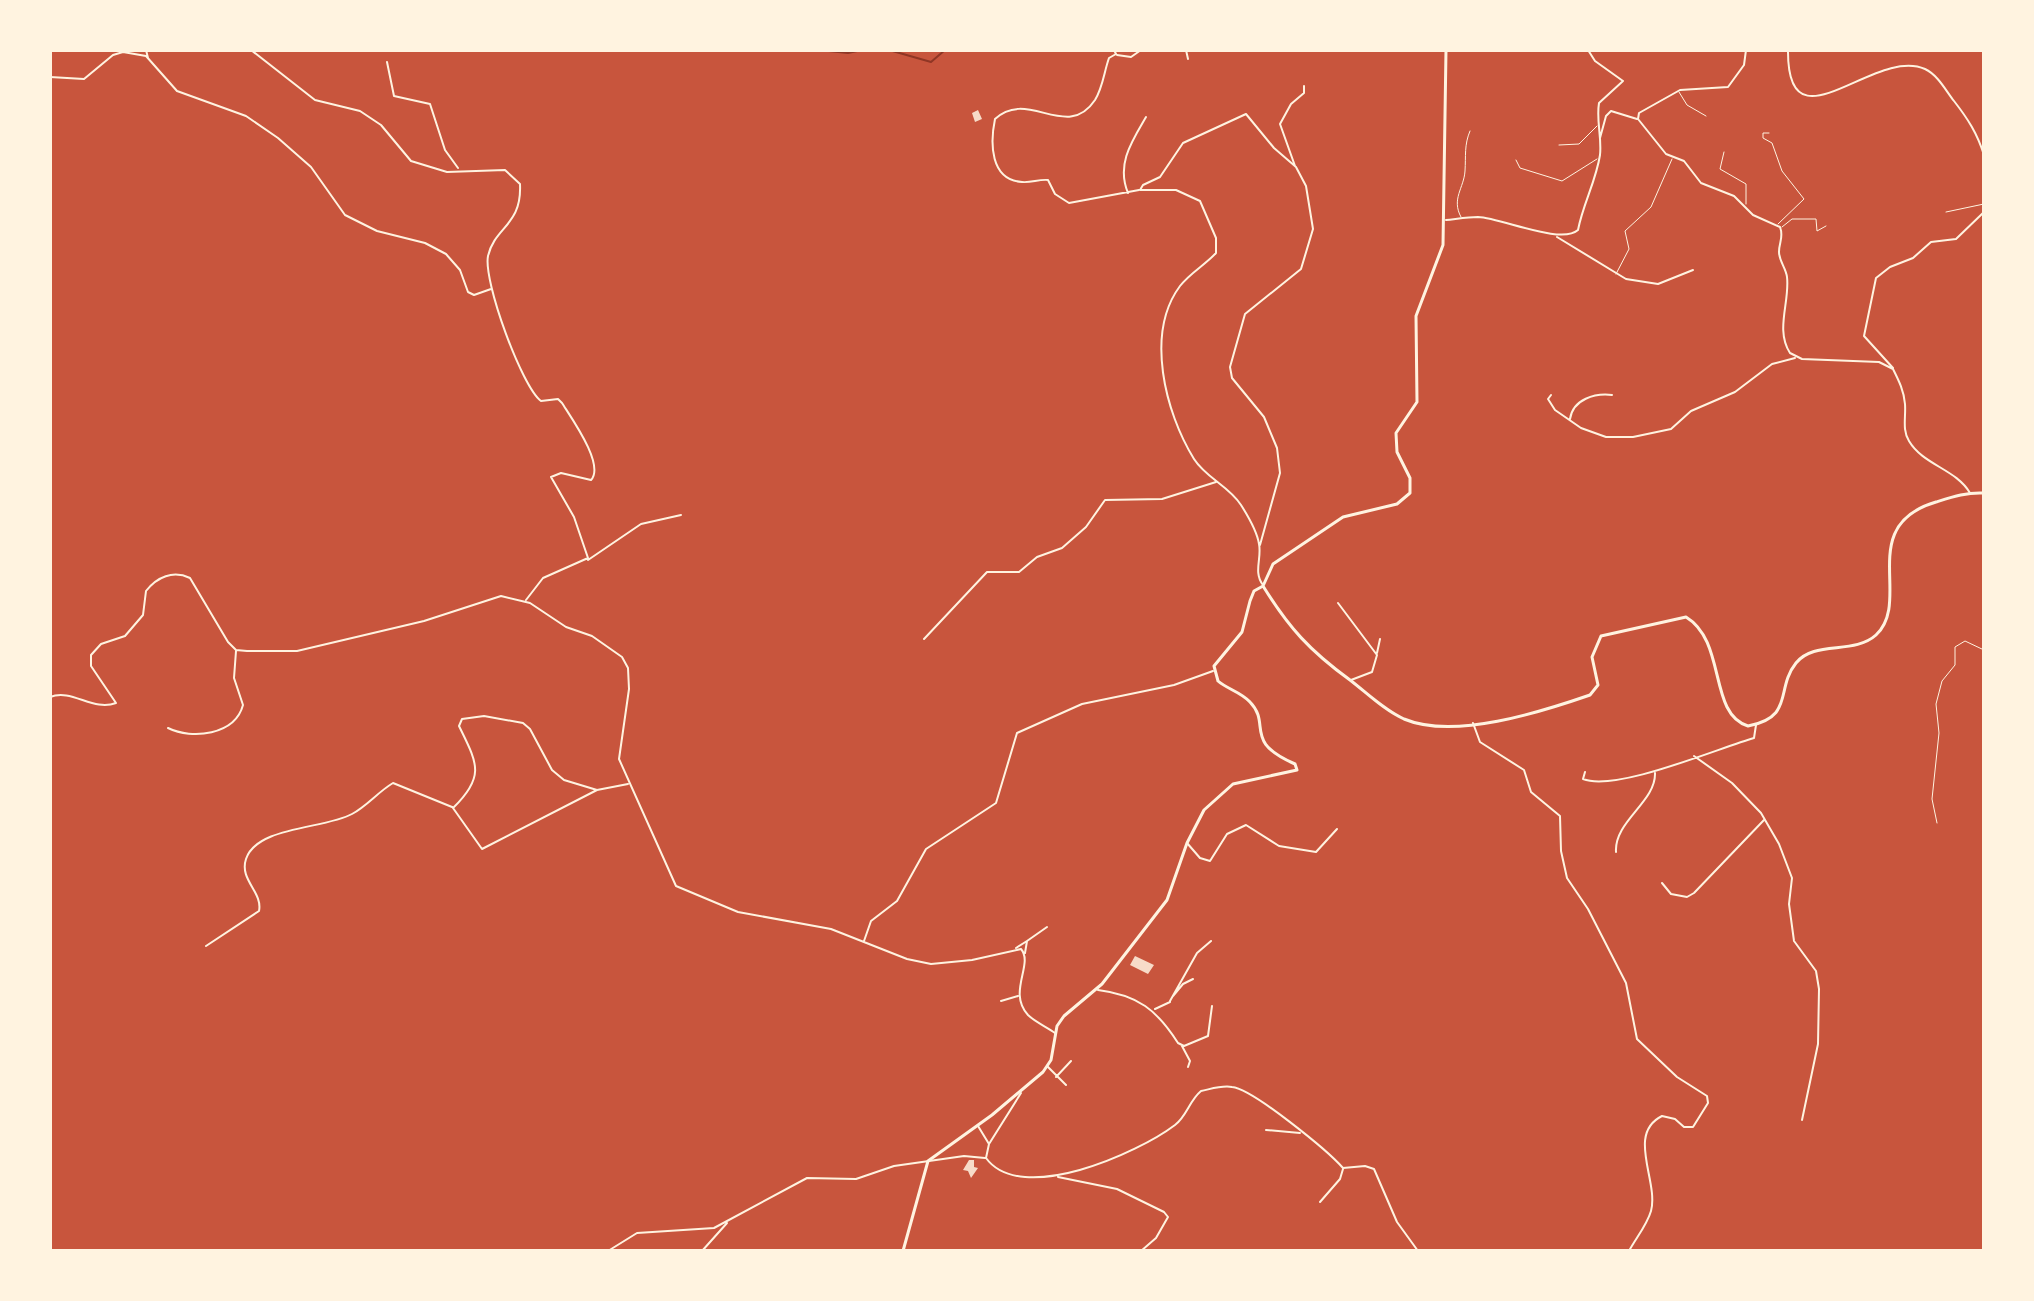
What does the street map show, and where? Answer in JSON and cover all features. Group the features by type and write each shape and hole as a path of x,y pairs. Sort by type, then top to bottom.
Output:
{"street":[{"path":"146,50 148,59 177,91 246,116 278,138 311,167 345,215 377,231 439,249 454,262 468,292 474,295 491,289"},
{"path":"251,50 315,100 360,111 381,125 411,161 447,172 505,170 520,184 520,207 488,254 491,289 501,323 532,392 545,403 558,399 592,452 595,476 591,480 561,473 551,477 579,528 587,561"},
{"path":"1141,50 1131,57 1115,52 1109,58 1098,96 1077,114 1060,118 1026,108 1004,111 995,119 991,155 1006,176 1026,183 1048,180 1059,198 1069,203 1140,190 1176,190 1200,201 1218,248 1179,287 1165,316 1160,337 1166,386 1195,460 1241,505 1260,545"},
{"path":"1186,50 1188,59"},
{"path":"864,942 871,921 897,901 926,849 996,803 1017,733 1082,704 1174,685 1213,671 1221,653 1242,632 1254,591 1263,586 1273,564 1343,517 1397,504 1410,493 1410,478 1397,452 1396,433 1417,402 1416,316 1443,245 1446,220 1442,190 1446,50"},
{"path":"1588,50 1595,61 1623,81 1599,103 1597,126 1600,138"},
{"path":"1638,119 1639,113 1655,102 1679,91 1728,87 1744,65 1746,50"},
{"path":"1788,50 1791,83 1797,92 1811,97 1831,94 1865,76 1900,65 1931,72 1972,122 1984,155"},
{"path":"50,77 84,79 123,52 148,59"},
{"path":"387,62 392,93 401,100 418,99 430,104 445,150 458,168"},
{"path":"1304,86 1304,93 1291,104 1280,124 1308,194 1312,234 1306,260 1296,275 1245,314 1230,367 1232,378 1250,397 1274,438 1280,473 1260,545 1258,573 1263,586 1304,645 1391,713 1407,720 1441,727 1557,707 1590,695 1598,685 1592,657 1601,636 1686,617 1698,627 1715,658 1724,703 1730,715 1740,723 1756,724 1780,709 1793,668 1801,658 1865,643 1877,634 1887,609 1892,545 1904,516 1921,506 1970,493 1984,493"},
{"path":"1446,220 1501,220 1554,234 1570,235 1578,230 1595,182 1606,116 1611,111 1638,119 1666,154 1684,161 1701,183 1734,196 1745,208 1780,229 1780,257 1787,279 1783,306 1785,339 1787,348 1796,358"},
{"path":"1140,190 1143,185 1160,177 1183,143 1246,114 1274,148 1296,167"},
{"path":"1128,193 1124,176 1126,153 1146,117"},
{"path":"1970,493 1963,483 1923,456 1910,443 1904,428 1903,392 1893,369 1864,336 1876,278 1890,267 1913,258 1931,242 1956,239 1984,212"},
{"path":"1554,234 1616,274 1658,284 1693,270"},
{"path":"1551,395 1549,403 1571,422 1590,432 1613,438 1661,432 1691,411 1728,396 1772,364 1796,358 1879,362 1893,369"},
{"path":"1571,422 1571,411 1583,400 1602,394 1612,395"},
{"path":"924,639 987,572 1019,572 1037,557 1062,548 1086,527 1101,502 1162,499 1218,482"},
{"path":"526,601 543,578 587,561 641,524 681,515"},
{"path":"50,697 60,693 94,704 116,703 91,666 91,655 101,644 125,636 143,615 143,597 150,585 173,575 190,578 222,634 236,650 234,678 243,705 238,715 221,730 175,732 168,728"},
{"path":"236,650 297,651 424,621 501,596 526,601 566,627 592,636 622,657 628,668 629,689 619,759 676,886 738,912 831,929 931,964 972,960 1015,949 1047,927"},
{"path":"1338,603 1377,654"},
{"path":"1350,680 1372,672 1377,666 1380,639"},
{"path":"1374,640 1374,647"},
{"path":"903,1251 928,1161 1022,1092 1047,1066 1064,1016 1097,989 1167,900 1187,843 1204,810 1233,784 1294,773 1297,766 1263,742 1250,702 1221,684 1213,671"},
{"path":"453,808 469,793 476,776 471,747 459,726 462,719 475,715 523,723 530,729 542,755 559,777 597,790"},
{"path":"1473,723 1480,742 1524,770 1531,792 1560,816 1561,851 1567,878 1588,909 1626,983 1637,1039 1677,1077 1707,1096 1708,1103 1693,1127 1684,1127 1675,1119 1662,1116 1648,1128 1644,1154 1652,1181 1651,1211 1629,1251"},
{"path":"1585,772 1583,779 1592,783 1655,771 1754,738 1756,724"},
{"path":"1694,756 1732,783 1765,819 1792,878 1789,904 1794,941 1819,978 1818,1044 1802,1120"},
{"path":"1616,852 1629,817 1653,787 1655,771"},
{"path":"206,946 259,911 260,899 250,885 245,865 251,850 268,838 353,813 393,783 453,808 482,849 597,790 629,784"},
{"path":"1662,883 1671,894 1687,897 1694,893 1765,819"},
{"path":"1187,843 1200,858 1210,861 1227,834 1246,825 1279,846 1316,852 1337,829"},
{"path":"1027,941 1019,996 1029,1016 1056,1033"},
{"path":"1170,1001 1197,953 1211,941"},
{"path":"1015,949 1025,954"},
{"path":"1154,1009 1170,1001 1183,984 1193,979"},
{"path":"1097,989 1133,996 1154,1009 1181,1045 1190,1061 1188,1067"},
{"path":"1001,1001 1019,996"},
{"path":"1181,1045 1208,1036 1212,1006"},
{"path":"1056,1077 1071,1061"},
{"path":"1047,1066 1066,1085"},
{"path":"1056,1176 1115,1158 1177,1124 1197,1093 1219,1088 1239,1089 1321,1145 1343,1168 1352,1170 1365,1166 1374,1169 1397,1222 1418,1251"},
{"path":"1022,1092 989,1144 986,1158 993,1168 1010,1174 1056,1176 1117,1189 1164,1212 1168,1217 1163,1230 1141,1251"},
{"path":"978,1126 989,1144"},
{"path":"1266,1130 1296,1135 1301,1133"},
{"path":"608,1251 637,1233 714,1228 807,1178 856,1179 894,1166 964,1156 986,1158"},
{"path":"1320,1202 1340,1179 1343,1168"},
{"path":"702,1251 728,1222"}],"lane":[{"path":"1679,91 1687,105 1706,116"},
{"path":"1559,145 1579,144 1597,126"},
{"path":"1462,218 1457,199 1464,179 1465,148 1470,131"},
{"path":"1769,133 1763,133 1763,138 1772,143 1782,171 1804,199 1776,225"},
{"path":"1724,152 1720,169 1746,184 1745,208"},
{"path":"1616,274 1629,249 1625,231 1651,207 1674,157"},
{"path":"1516,160 1520,168 1562,181 1599,159"},
{"path":"1946,212 1984,204"},
{"path":"1780,229 1792,219 1816,219 1817,231 1826,226"}],"path":[{"path":"1937,823 1932,799 1939,733 1936,704 1942,681 1955,665 1955,647 1965,641 1984,650"}],"building":[{"path":"978,110 982,119 975,122 972,113"},
{"path":"1135,956 1154,965 1148,974 1130,965"},
{"path":"969,1160 974,1160 974,1167 978,1168 971,1178 968,1171 963,1170"}],"waterway":[{"path":"819,50 848,53 862,50"},
{"path":"889,50 931,62 945,50"}]}
